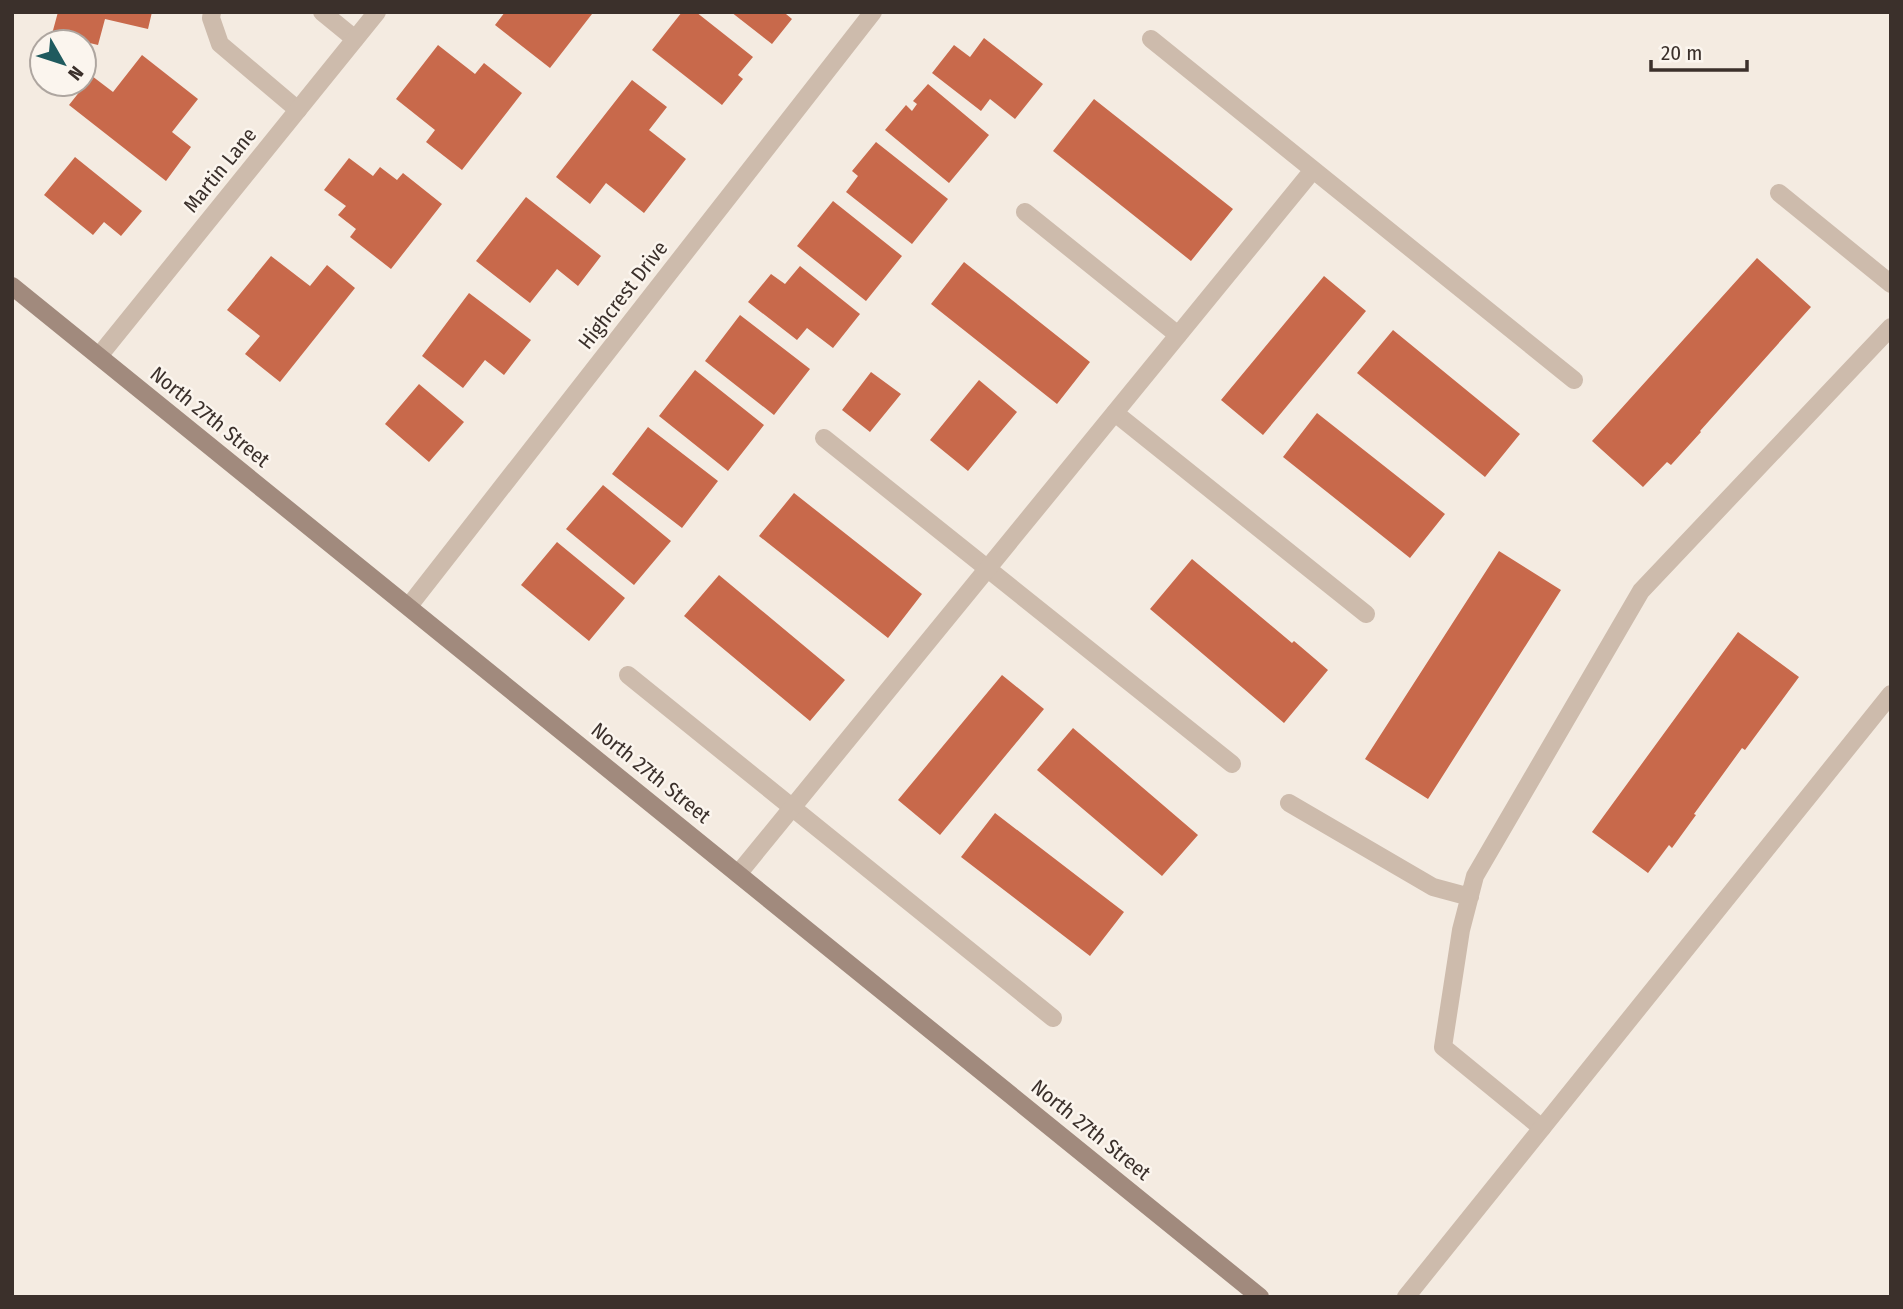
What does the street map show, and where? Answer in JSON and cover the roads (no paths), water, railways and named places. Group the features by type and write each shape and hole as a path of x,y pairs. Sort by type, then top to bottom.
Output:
{"street":[{"path":"212,12 211,18 220,44 298,110"},
{"path":"322,12 355,39"},
{"name":"Martin Lane","path":"99,356 377,12"},
{"name":"Highcrest Drive","path":"409,606 873,12"},
{"path":"1151,39 1574,380"},
{"path":"738,874 1313,170"},
{"path":"1779,192 1891,284"},
{"path":"1025,212 1178,335"},
{"name":"North 27th Street","path":"12,286 1260,1297"},
{"path":"1542,1128 1443,1047 1461,930 1475,876 1642,592 1891,327"},
{"path":"1115,413 1366,614"},
{"path":"824,438 1232,764"},
{"path":"628,675 1053,1018"},
{"path":"1406,1297 1891,694"},
{"path":"1289,803 1433,887 1470,897"}]}
